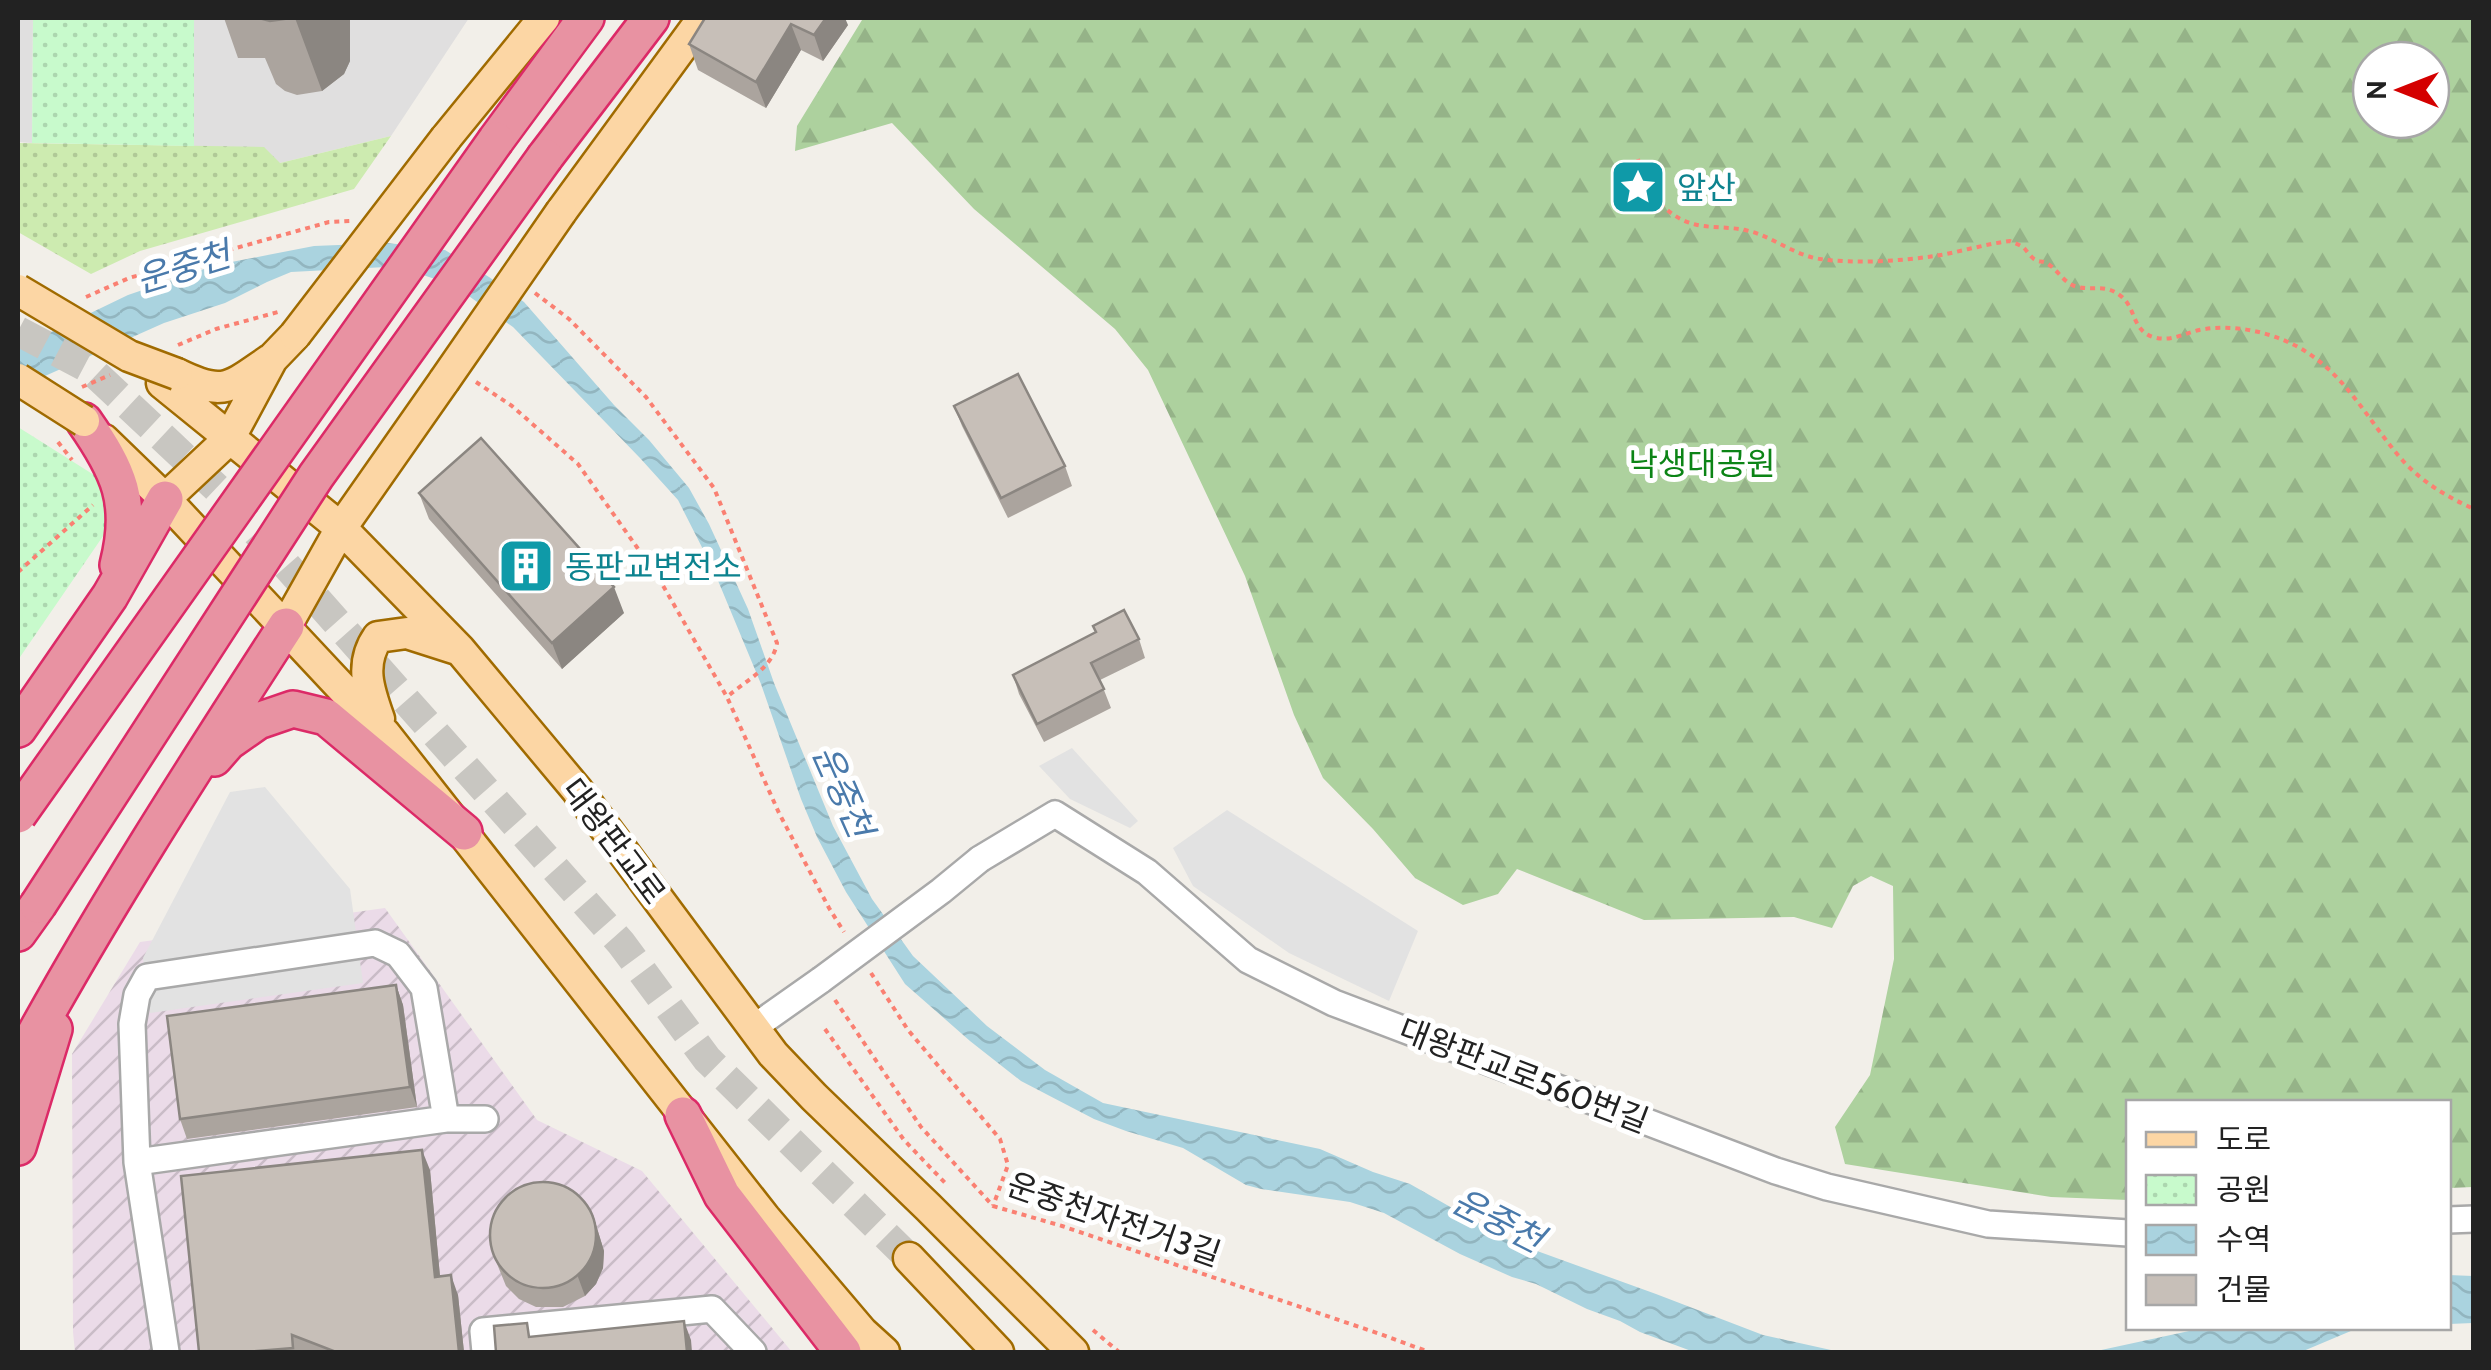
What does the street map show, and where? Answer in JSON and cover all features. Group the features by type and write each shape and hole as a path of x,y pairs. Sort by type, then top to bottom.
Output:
{"highway":[{"path":"18,816 586,18"},
{"path":"28,919 316,476 545,157 651,18"},
{"path":"75,417 109,457 122,493 122,547 110,596"},
{"path":"18,728 110,596 165,498"},
{"path":"18,1065 76,959 169,806 286,626"},
{"path":"169,806 228,742 258,721 293,710 326,717 464,832"},
{"path":"18,1147 76,959"},
{"path":"683,1115 722,1194 842,1352"}],"main road":[{"path":"165,498 230,439 292,322 544,18"},
{"path":"286,626 341,528 456,379 561,212 703,18"},
{"path":"18,290 122,364 169,369 204,388 231,386 272,358"},
{"name":"대왕판교로","path":"169,369 230,439 341,528 460,650 577,790 753,1028 814,1097 1073,1352"},
{"path":"18,378 75,417 165,498 385,734 683,1115 862,1332 884,1352"},
{"path":"385,734 367,685 370,648 378,636 407,633 460,650"},
{"path":"909,1258 998,1352"}],"lane":[{"name":"대왕판교로560번길","path":"821,980 980,859 1054,814 1148,872 1248,960 1334,1003 1826,1187 1988,1224 2126,1233"},
{"path":"166,1352 136,1162 132,1024 137,994 147,977 376,943 398,954 424,988 446,1119"},
{"path":"753,1028 821,980"},
{"path":"136,1162 446,1119 485,1119"},
{"path":"485,1352 483,1331 712,1309 753,1352"}],"path":[{"path":"1638,159 1644,179 1658,201 1683,221 1762,234 1819,259 1934,256 2010,240 2077,287 2102,287 2120,295 2131,308 2136,326 2151,337 2170,339 2205,329 2223,329 2281,338 2329,368 2424,480 2474,509"},
{"path":"169,369 216,329 292,322"},
{"path":"80,470 75,417 122,364"},
{"path":"456,379 512,406 578,464 658,577 727,697 769,664"},
{"path":"18,572 101,498"},
{"name":"운중천자전거3길","path":"821,980 921,1127 994,1206 1429,1352"},
{"path":"824,1029 904,1140 956,1193"},
{"path":"1084,1322 1120,1352"}],"shaded area":[{"path":"18,18 33,18 32,143 18,142"},
{"path":"194,18 469,18 391,136 280,163 194,146"},
{"path":"1072,748 1138,821 1130,828 1070,799 1039,766"},
{"path":"265,787 350,889 363,983 150,1013 143,958 230,792"},
{"path":"1227,810 1418,931 1389,1001 1289,953 1193,886 1173,848"},
{"path":"385,908 537,1120 642,1171 792,1352 75,1352 72,1054 140,942"}],"green space":[{"path":"33,18 194,18 194,146 32,143"},
{"name":"낙생대공원","path":"859,18 2473,18 2473,1187 2451,1188 2451,1100 2126,1100 2126,1200 2051,1197 1845,1164 1835,1127 1870,1075 1894,959 1893,886 1871,876 1853,886 1832,928 1794,917 1644,920 1517,869 1498,894 1463,905 1415,878 1323,778 1294,715 1245,576 1148,370 1115,329 974,209 892,123 795,151 797,126 862,20"},
{"path":"391,136 354,189 140,251 91,274 18,232 18,143 264,147 280,163"},
{"path":"18,427 102,480 112,523 18,660"}],"water":[{"path":"388,243 445,250 524,302 689,488 748,609 833,826 872,899 913,956 987,1026 1045,1070 1103,1103 1320,1149 1410,1184 1512,1242 1763,1335 1840,1352 1694,1352 1460,1254 1384,1213 1350,1202 1246,1185 1183,1148 1094,1119 1021,1081 905,984 846,892 801,799 761,684 714,571 678,500 513,327 453,285 386,267 291,272 18,388 18,348 128,295 216,265 314,246"},
{"path":"2451,1275 2473,1276 2473,1323 2451,1324"},
{"path":"2194,1330 2353,1330 2301,1352 2092,1352"}],"building":[{"path":"705,18 826,18 814,35 791,24 756,82 689,44"},
{"path":"1018,374 1065,466 1001,498 954,406"},
{"name":"동판교변전소","path":"481,438 614,587 552,643 419,493"},
{"path":"1124,610 1139,639 1091,663 1104,689 1037,724 1013,675 1096,632 1093,626"},
{"path":"396,985 410,1087 180,1119 167,1016"},
{"path":"422,1150 435,1277 451,1275 459,1352 336,1352 292,1335 293,1348 199,1352 181,1176"},
{"path":"543,1182 563,1186 581,1197 592,1215 596,1235 592,1255 581,1273 563,1284 543,1288 523,1284 505,1273 494,1255 490,1235 494,1215 505,1197 523,1186"},
{"path":"684,1321 687,1352 496,1352 494,1326 527,1323 529,1337"}],"tunnel":[{"path":"18,331 90,369 223,494 621,943 707,1059 909,1258"}],"place":[{"name":"앞산","path":"1638,187"},
{"name":"동판교변전소","path":"526,566"}],"water label":[{"name":"운중천","path":"183,267"},
{"name":"운중천","path":"843,791"},
{"name":"운중천","path":"1498,1220"}]}
